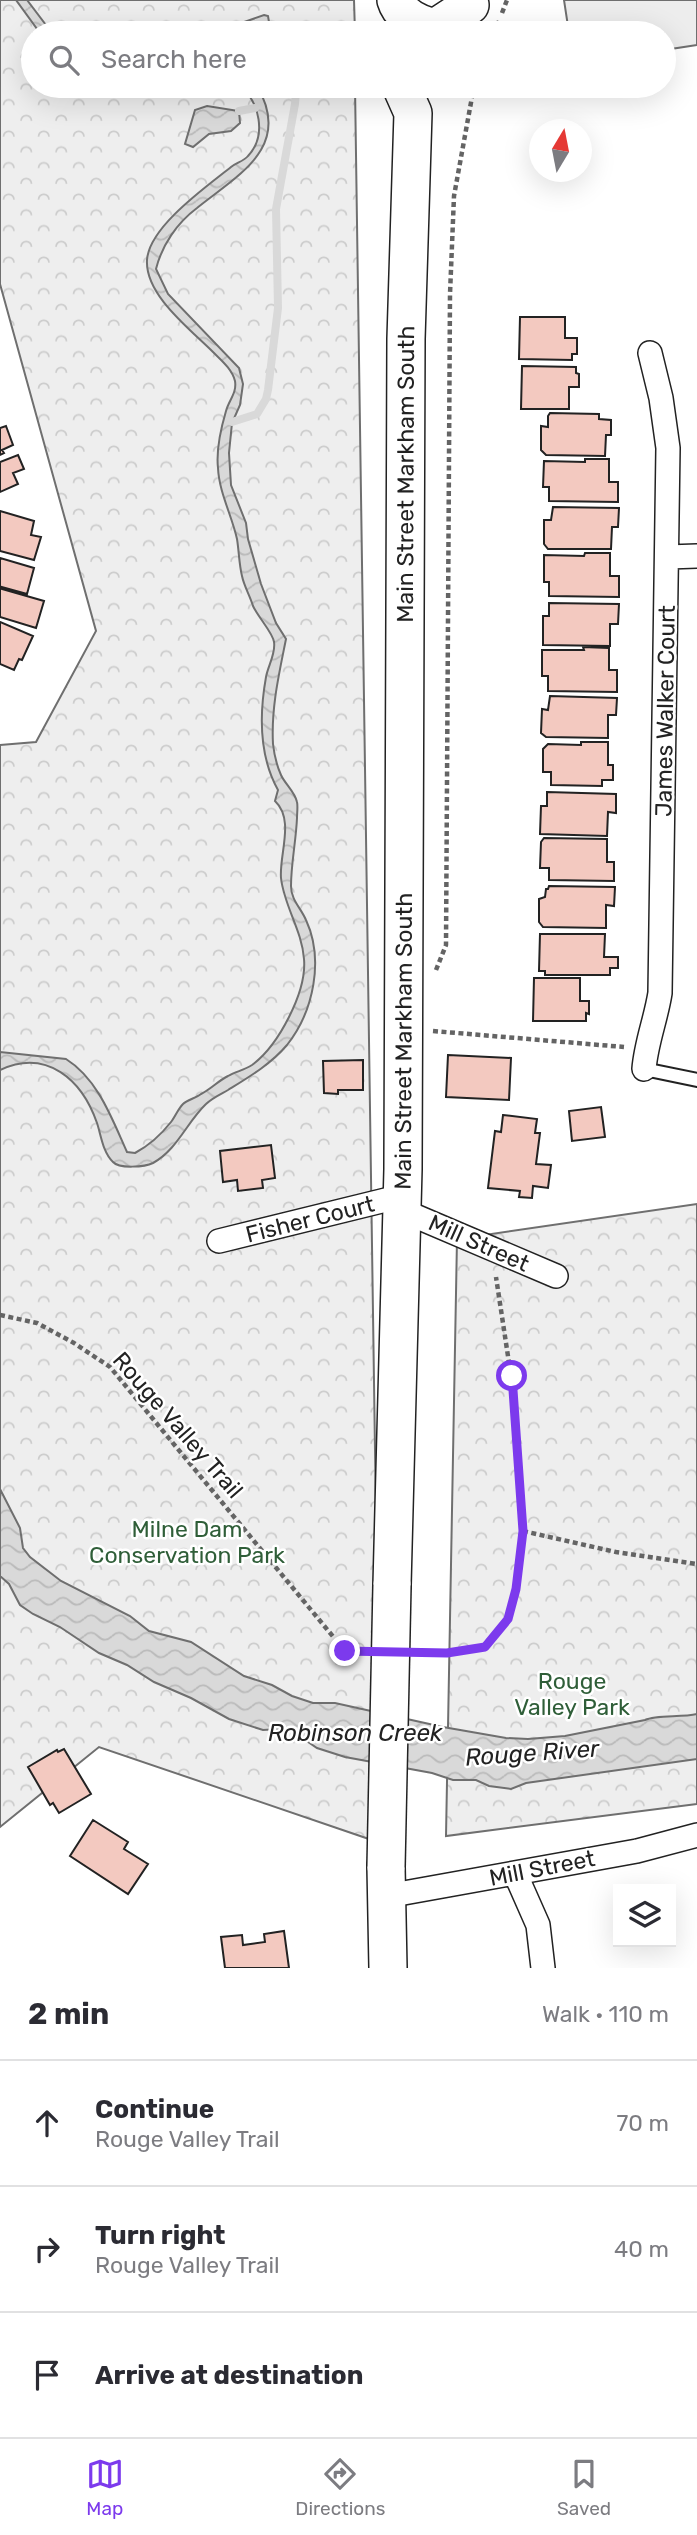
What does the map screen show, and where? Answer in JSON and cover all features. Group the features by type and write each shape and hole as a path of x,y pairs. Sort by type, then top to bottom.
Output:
{"main road":[{"path":"386,0 387,21"},
{"path":"396,0 398,8 414,21"},
{"path":"449,21 466,13"},
{"name":"Main Street Markham South","path":"388,1968 386,1882 401,1203 406,353 416,98"}],"street":[{"name":"James Walker Court","path":"645,1059 660,993 668,557 668,448 661,398 650,353"},
{"path":"668,557 697,556"},
{"name":"Fisher Court","path":"219,1241 401,1203"},
{"name":"Mill Street","path":"401,1203 491,1248 556,1276"},
{"name":"Mill Street","path":"386,1882 515,1873 636,1851 697,1835"},
{"path":"515,1873 538,1926 543,1968"}],"lane":[{"path":"645,1059 697,1080"}],"path":[{"path":"435,975 446,945 450,293 454,196 472,98"},
{"path":"430,1031 645,1059"},
{"path":"409,1652 447,1653 485,1647 508,1619 516,1589 523,1531 512,1376 491,1248"},
{"name":"Rouge Valley Trail","path":"0,1315 37,1323 110,1367 345,1651 370,1652"},
{"path":"523,1531 616,1552 697,1564"}],"green space":[{"name":"Milne Dam Conservation Park","path":"0,0 354,0 355,21 21,21 21,98 355,98 376,1518 369,1839 99,1747 0,1827 0,745 36,742 96,631 0,284"},
{"name":"Rouge Valley Park","path":"697,1204 697,1804 446,1836 457,1239"}],"shaded area":[{"path":"564,0 697,0 697,45 676,48 676,21 567,21"}],"water":[{"path":"16,0 27,0 43,21 31,21"},
{"path":"264,15 268,16 269,21 247,21"},
{"path":"250,98 262,98 266,107 269,126 265,143 256,158 243,171 177,228 166,243 156,269 168,294 239,368 243,384 240,405 232,423 229,453 231,485 246,523 261,584 276,623 286,639 274,704 273,744 280,771 297,804 291,891 311,935 315,968 310,1001 304,1017 281,1052 259,1070 208,1102 169,1151 153,1163 126,1166 116,1164 110,1158 90,1107 72,1082 60,1072 33,1063 17,1064 0,1070 0,1052 66,1059 77,1067 87,1077 110,1113 127,1152 135,1153 159,1136 185,1103 224,1078 252,1065 262,1056 289,1017 304,972 303,948 281,878 284,818 275,801 278,790 267,763 262,735 264,692 274,642 253,606 244,584 237,539 219,477 219,439 235,389 235,381 226,365 181,322 161,298 148,273 147,260 157,234 168,221 208,185 246,158 254,148 258,139 259,119"},
{"path":"207,106 239,111 240,123 231,131 209,134 193,147 185,144 195,110"},
{"name":"Robinson Creek","path":"0,1489 20,1528 23,1548 30,1557 61,1581 130,1616 149,1631 191,1642 244,1676 272,1685 292,1696 313,1703 335,1703 443,1727 528,1739 565,1736 656,1717 697,1714 697,1759 526,1783 511,1789 489,1786 476,1780 453,1780 432,1773 345,1757 317,1748 292,1731 263,1730 229,1719 99,1653 20,1605 9,1584 0,1576"}],"building":[{"path":"520,317 565,317 565,338 577,338 577,354 572,354 572,360 519,359"},
{"path":"522,366 576,367 579,387 569,387 569,409 521,409"},
{"path":"550,413 599,414 599,419 611,420 611,435 606,435 605,456 546,455 541,450 541,426 548,427"},
{"path":"6,426 13,445 2,450 4,453 0,455 0,428"},
{"path":"18,455 24,469 13,473 18,484 0,492 0,462"},
{"path":"585,459 609,459 609,482 618,482 618,502 549,501 549,487 543,487 544,461 585,462"},
{"path":"553,507 619,508 618,527 612,527 611,549 548,549 544,544 544,520 551,520"},
{"path":"0,511 34,521 31,535 41,537 34,560 0,551"},
{"path":"585,553 610,553 610,576 619,576 619,597 549,596 549,582 544,582 544,555 584,556"},
{"path":"0,558 34,568 27,594 2,589 44,601 36,628 0,617"},
{"path":"549,603 619,604 618,624 610,624 610,646 543,645 543,616 549,616"},
{"path":"0,622 33,636 22,660 19,659 14,670 0,664"},
{"path":"583,647 609,648 609,670 617,670 617,692 548,691 548,676 542,676 542,650 584,650"},
{"path":"550,696 617,698 616,715 608,715 608,738 546,737 541,733 542,709 548,710"},
{"path":"581,742 608,742 608,765 613,765 613,780 602,780 602,786 551,785 551,772 543,772 543,749 548,744 581,745"},
{"path":"547,792 616,794 616,813 608,812 607,836 540,834 541,806 547,806"},
{"path":"544,838 607,839 607,862 614,862 614,881 549,880 549,868 540,868 541,842"},
{"path":"549,886 615,887 614,906 606,905 606,928 543,927 539,922 539,899 545,897"},
{"path":"540,934 605,934 604,957 618,957 618,968 610,968 610,975 545,975 545,971 539,971"},
{"path":"534,978 580,978 580,1001 589,1001 586,1021 533,1021"},
{"path":"448,1055 511,1058 509,1100 446,1097"},
{"path":"363,1060 363,1090 324,1093 323,1061"},
{"path":"601,1107 605,1137 572,1141 569,1111"},
{"path":"503,1115 537,1119 535,1133 540,1133 536,1164 551,1165 548,1188 533,1186 532,1198 519,1197 520,1191 488,1188 495,1131 501,1132"},
{"path":"271,1145 275,1178 262,1180 263,1188 238,1191 237,1180 223,1182 220,1151"},
{"path":"64,1749 91,1794 59,1813 53,1803 50,1805 28,1767 57,1750 58,1752"},
{"path":"93,1820 128,1842 124,1849 148,1864 128,1894 70,1856"},
{"path":"284,1931 289,1968 225,1968 221,1937 242,1935 243,1945 265,1942 264,1934"}],"waterway":[{"path":"232,422 257,414 268,390 278,308 276,209 295,98"},
{"path":"239,111 255,108"}],"route":[{"path":"345,1651 447,1653 485,1647 508,1619 516,1589 523,1531 512,1376"}],"water label":[{"name":"Rouge River","path":"532,1753"}]}
